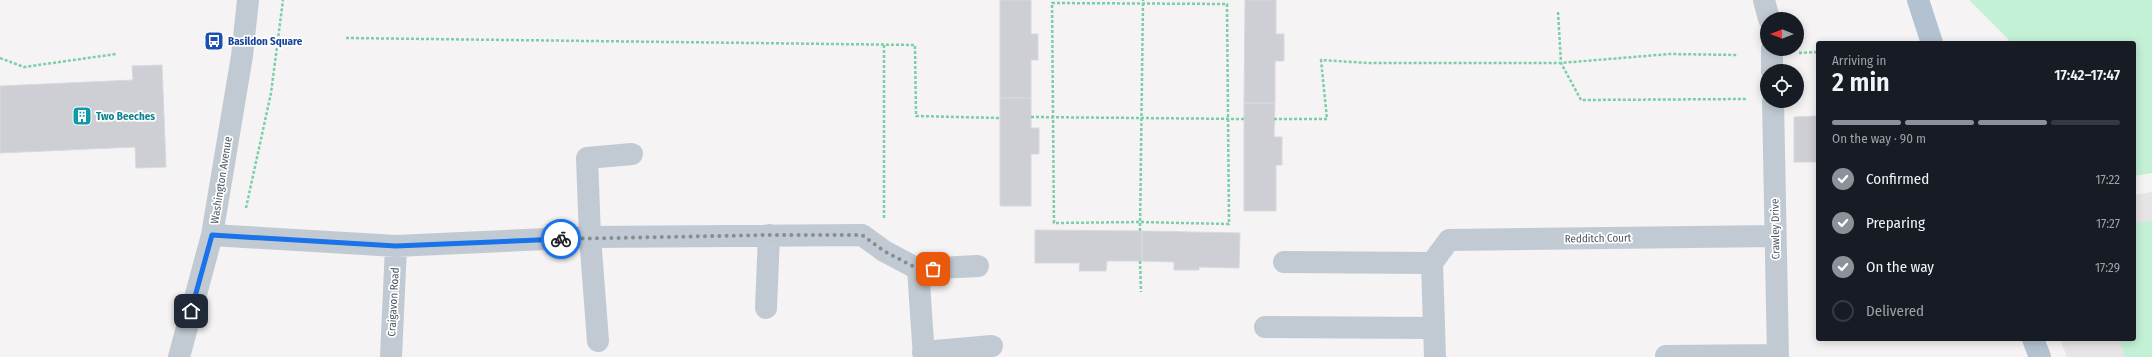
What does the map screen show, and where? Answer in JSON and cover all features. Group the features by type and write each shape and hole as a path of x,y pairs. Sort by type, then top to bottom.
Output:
{"main road":[{"path":"1920,6 1931,41"},
{"path":"2034,341 2040,357"}],"street":[{"name":"Washington Avenue","path":"179,357 212,235 242,56 248,0"},
{"path":"1764,0 1767,12"},
{"name":"Crawley Drive","path":"1773,108 1778,356"},
{"path":"598,341 590,237 587,158 632,154"},
{"path":"212,235 396,246 590,237 862,235 884,251 918,269 978,266"},
{"path":"766,308 769,235"},
{"name":"Redditch Court","path":"1432,263 1449,240 1775,236"},
{"name":"Craigavon Road","path":"391,357 396,246"},
{"path":"1284,262 1432,263 1435,357"},
{"path":"918,269 924,354 992,346"},
{"path":"1265,327 1434,328"},
{"path":"1666,356 1778,356"}],"path":[{"path":"1140,231 1143,2"},
{"path":"1143,2 1227,4 1229,224 1140,222 1054,223 1053,118 1052,3 1143,2"},
{"path":"1558,12 1560,63 1581,100 1752,99"},
{"path":"346,38 915,45 916,116 1000,118"},
{"path":"884,45 884,251"},
{"path":"0,58 24,67 116,54"},
{"path":"1274,119 1327,119 1321,60 1368,63 1560,63 1669,54 1737,55"},
{"path":"1031,117 1244,119"},
{"path":"1140,261 1141,292"}],"shaded area":[{"path":"2152,192 2152,357 2067,357 2061,341 2136,341 2136,195"}],"green space":[{"path":"1969,0 2152,0 2152,173 2136,176 2136,41 2008,41"},
{"path":"2152,220 2152,357 2125,357 2120,341 2136,341 2136,224"}],"building":[{"path":"1000,0 1031,0 1031,34 1038,34 1038,60 1031,60 1031,98 1000,98"},
{"path":"1245,0 1276,0 1276,34 1284,34 1284,61 1275,61 1275,103 1244,103"},
{"name":"Two Beeches","path":"162,65 166,167 136,168 135,147 0,153 0,86 133,80 132,66"},
{"path":"1000,98 1031,98 1031,128 1039,128 1039,154 1031,154 1031,206 1000,206"},
{"path":"1244,103 1275,103 1274,137 1282,137 1282,165 1276,165 1276,211 1244,211"},
{"path":"1816,116 1816,162 1794,162 1794,117"},
{"path":"1035,230 1142,231 1142,261 1107,261 1106,271 1079,271 1080,263 1035,263"},
{"path":"1142,231 1240,233 1239,268 1199,267 1199,270 1174,270 1174,262 1142,261"}],"way so far":[{"path":"561,239 590,237 862,235 884,251 918,269 933,269"}],"place":[{"name":"Basildon Square","path":"214,41"},
{"name":"Two Beeches","path":"82,116"}],"route":[{"path":"191,311 212,235 396,246 561,239"}]}
